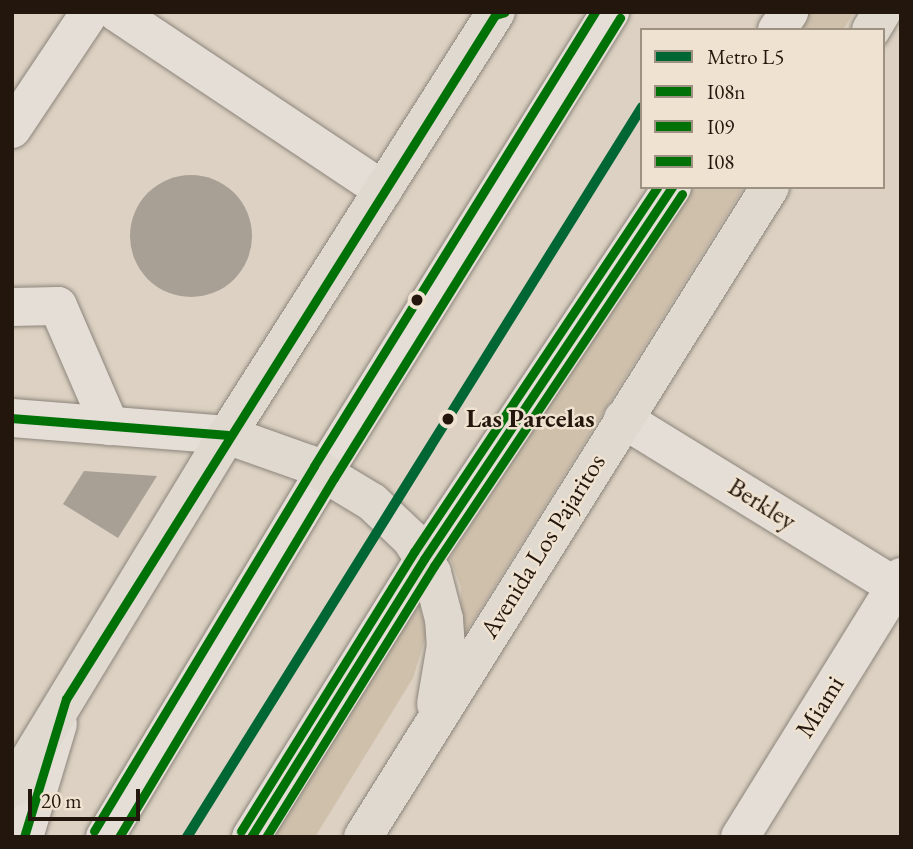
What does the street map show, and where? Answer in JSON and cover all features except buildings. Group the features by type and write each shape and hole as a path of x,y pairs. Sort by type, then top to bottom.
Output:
{"main road":[{"path":"872,28 882,12"},
{"path":"12,788 227,435 495,13"},
{"name":"Avenida Los Pajaritos","path":"363,837 432,723 770,189"},
{"path":"227,435 292,455 324,472 395,522 424,559 439,594 446,645 432,723"}],"street":[{"path":"12,129 90,12"},
{"path":"116,12 383,191"},
{"path":"105,837 324,472 610,12"},
{"path":"778,28 789,12"},
{"path":"251,837 424,559 671,189"},
{"path":"12,307 58,306 110,426"},
{"path":"12,418 227,435"},
{"name":"Berkley","path":"623,419 899,584"},
{"name":"Miami","path":"740,837 899,584"},
{"path":"24,837 66,699"}],"shaded area":[{"path":"803,12 854,12 844,28 793,28"},
{"path":"689,189 743,189 461,640 461,587 450,558"},
{"path":"418,602 427,632 413,678 315,837 272,837"}],"metro line":[{"name":"L5","path":"187,837 640,110"}],"transit line":[{"name":"I08n","path":"24,837 66,699 495,15 505,12"},
{"name":"I08","path":"94,831 314,466 595,12"},
{"name":"I09","path":"119,837 334,478 620,18"},
{"name":"I08","path":"241,831 414,552 656,189"},
{"name":"I08n","path":"251,837 424,559 671,189"},
{"name":"I09","path":"266,837 434,566 682,194"},
{"name":"I08n","path":"12,418 227,435"}],"place":[{"name":"Las Parcelas","path":"448,419"}]}
